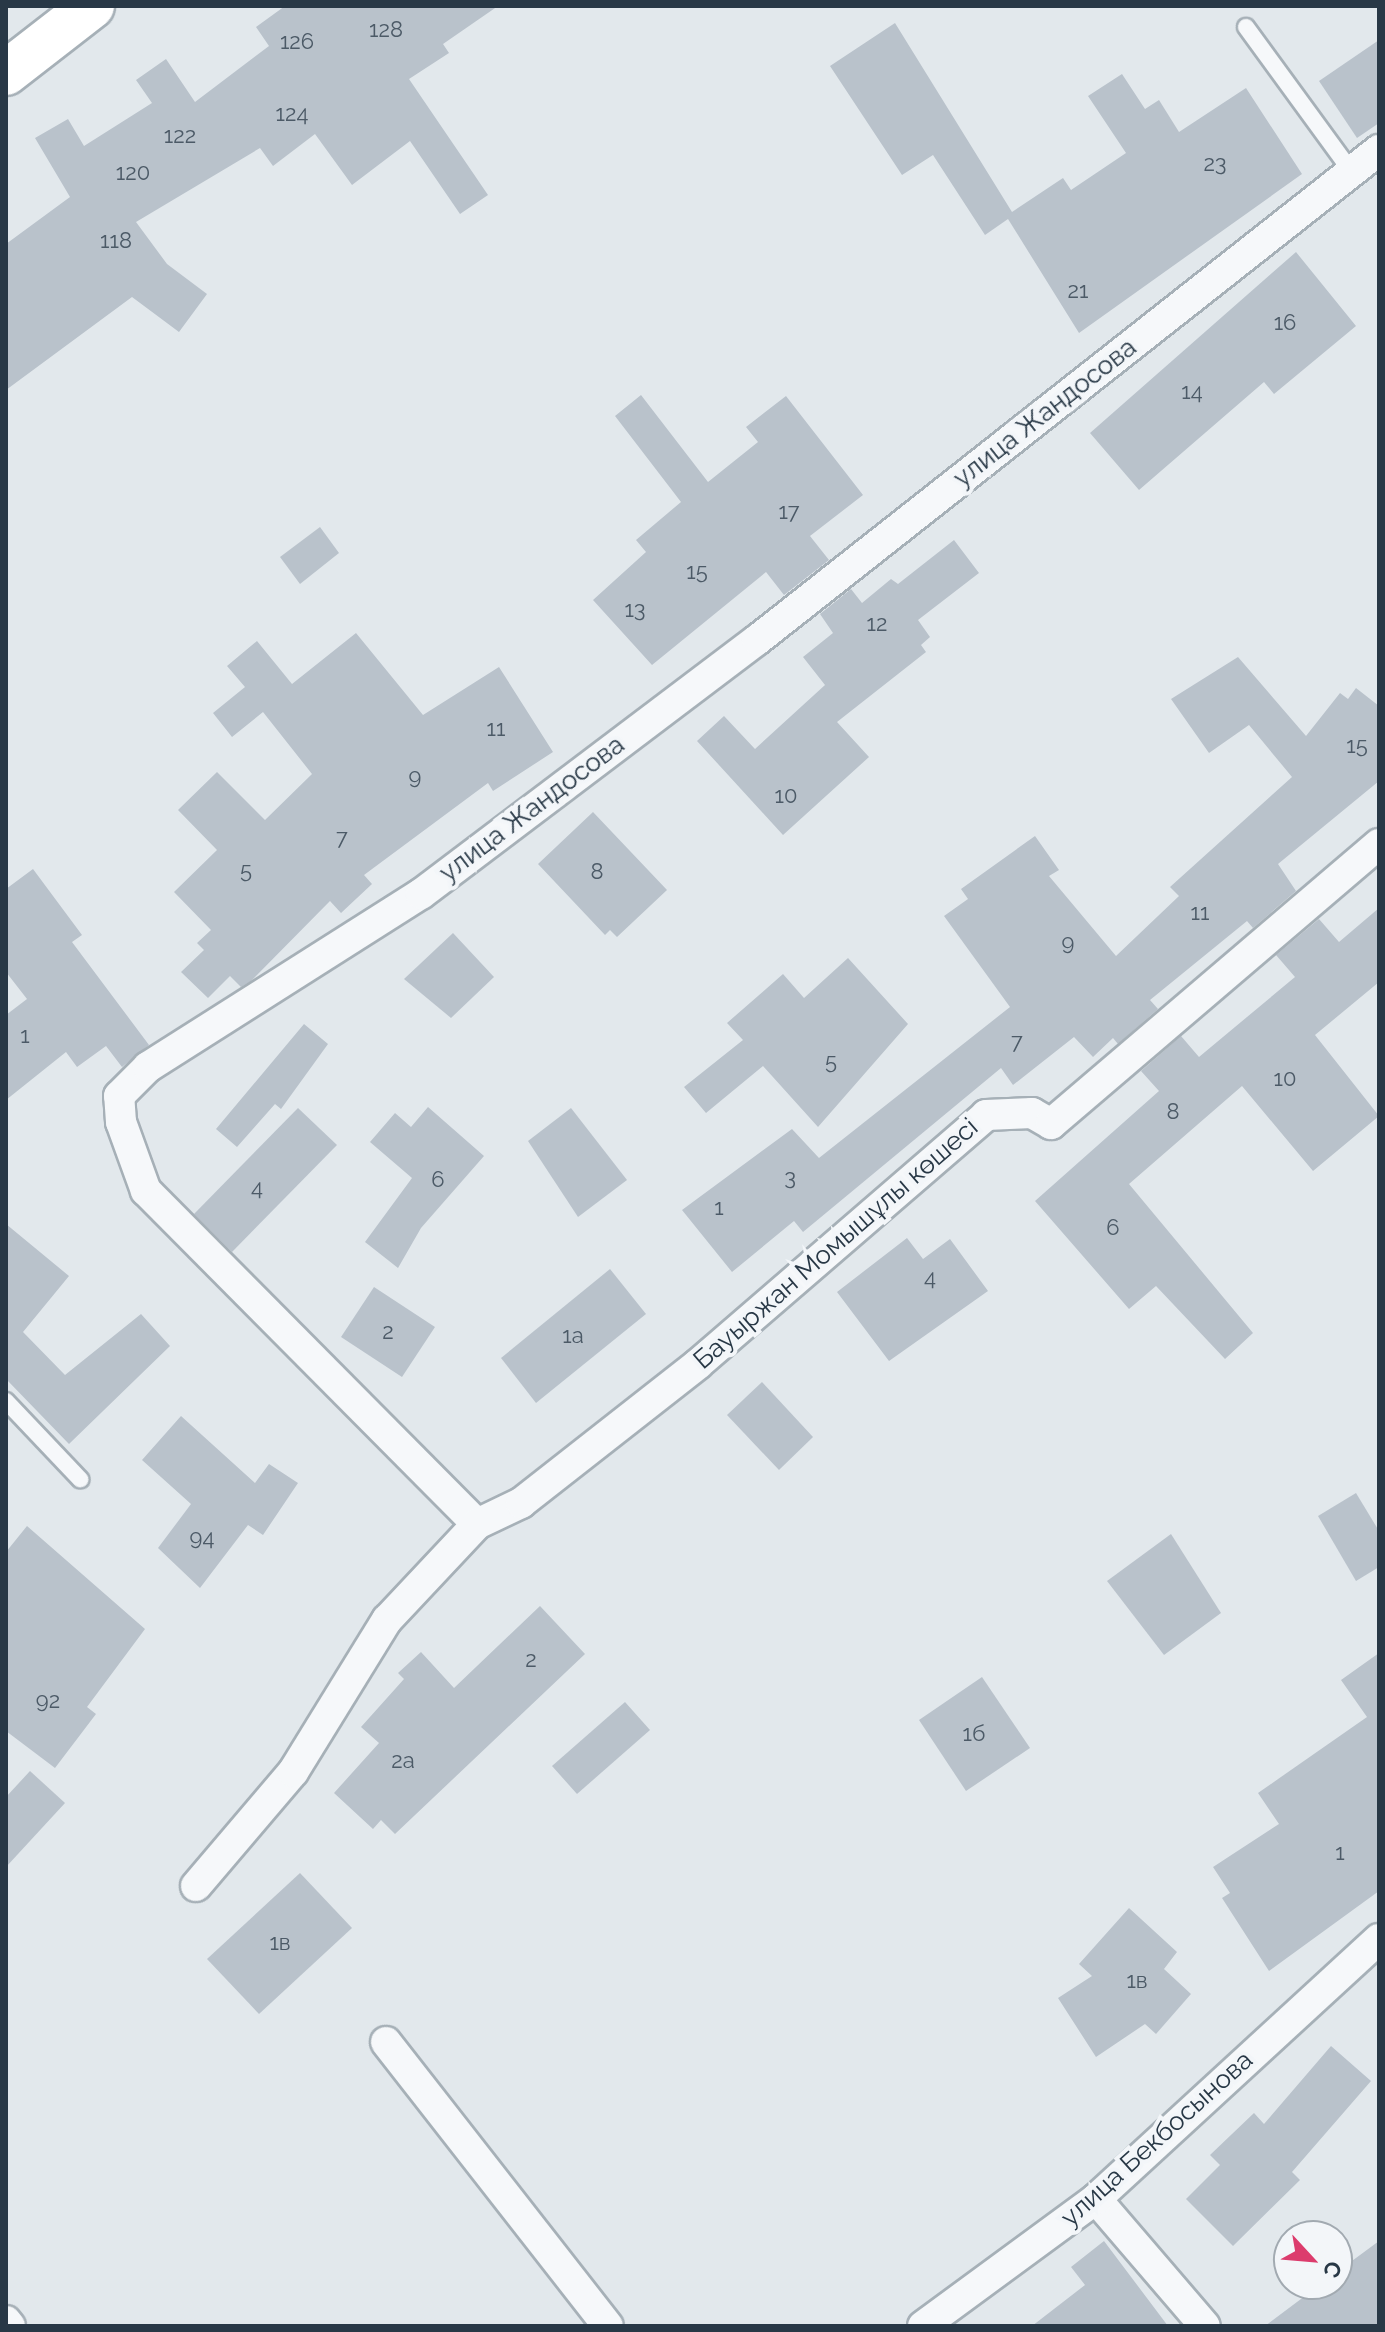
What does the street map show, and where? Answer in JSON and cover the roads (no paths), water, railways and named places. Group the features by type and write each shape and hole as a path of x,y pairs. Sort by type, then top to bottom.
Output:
{"main road":[{"path":"6,73 92,6"}],"street":[{"name":"улица Жандосова","path":"477,1524 146,1191 121,1122 119,1096 148,1067 421,894 757,640 1379,150"},
{"name":"Бауыржан Момышұлы көшесі","path":"477,1524 521,1503 698,1364 986,1115 1032,1113 1051,1124 1379,844"},
{"path":"196,1886 293,1772 387,1620 477,1524"},
{"name":"улица Бекбосынова","path":"923,2326 1096,2199 1379,1939"},
{"path":"386,2042 608,2326"},
{"path":"1096,2199 1205,2326"},
{"path":"6,2321 10,2326"}],"lane":[{"path":"1246,27 1351,171"},
{"path":"6,1401 80,1479"}]}
